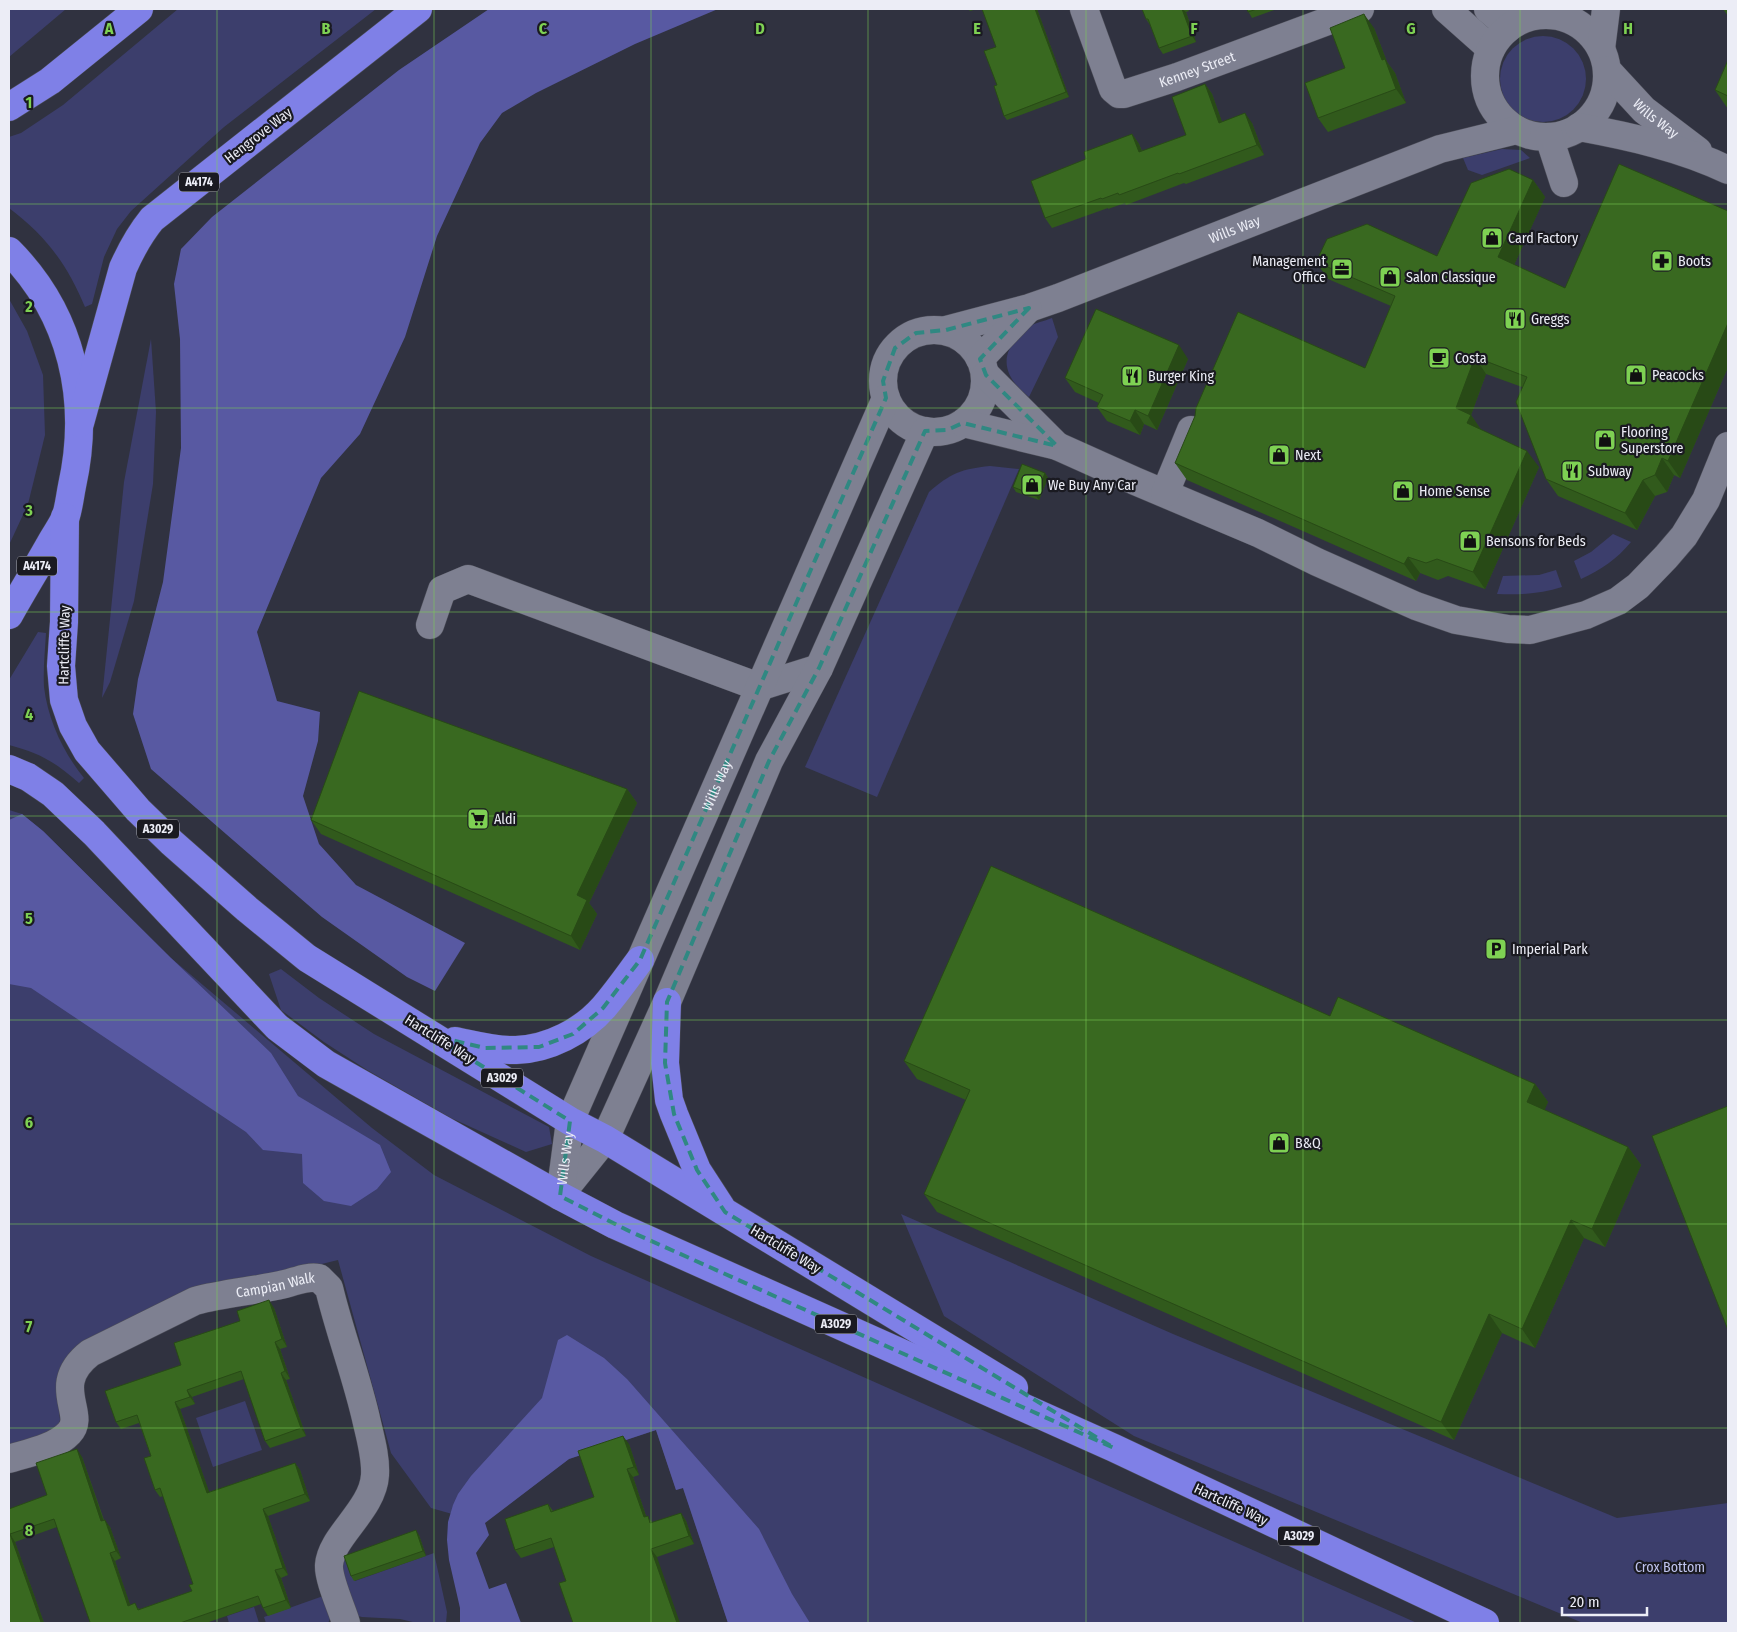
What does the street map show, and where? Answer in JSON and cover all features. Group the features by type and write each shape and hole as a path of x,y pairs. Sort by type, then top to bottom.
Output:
{"highway":[{"path":"9,107 50,81 139,9"},
{"name":"Hengrove Way","path":"80,423 123,268 141,232 152,219 418,9"},
{"name":"A4174","path":"9,250 37,284 57,318 69,352 77,386 80,423 77,462 65,517 9,615"},
{"name":"Hartcliffe Way","path":"65,517 64,622 61,666 64,700 73,726 86,751 138,810 171,842 306,958 570,1121 604,1138 1114,1448"},
{"name":"Hartcliffe Way","path":"9,769 28,777 53,794 94,833 277,1027 326,1064 560,1196 629,1231 1114,1448 1485,1623"},
{"path":"434,1036 485,1048 516,1050 539,1047 573,1034 603,1008 640,960"},
{"path":"667,1002 665,1063 669,1100 697,1170 725,1212"}],"street":[{"name":"Kenney Street","path":"1084,9 1113,89 1119,94 1176,77 1360,9"},
{"path":"1446,9 1491,49"},
{"path":"1488,9 1509,27"},
{"name":"Wills Way","path":"1606,9 1604,60 1605,92 1595,112 1579,127 1564,134 1549,137 1532,136 1517,130 1496,112 1485,84 1485,66 1491,49 1509,27 1524,18 1547,12 1577,23 1591,34 1604,60 1644,110 1719,166"},
{"name":"Wills Way","path":"1440,149 1468,127 1490,100"},
{"name":"Wills Way","path":"1579,127 1624,135 1719,166"},
{"name":"Wills Way","path":"946,330 1029,308 1440,149 1517,130"},
{"path":"1549,137 1564,183"},
{"name":"Wills Way","path":"983,367 1029,308"},
{"path":"983,367 985,391 980,402 970,417 963,423 947,430 924,431 908,425 895,413 886,398 883,381 886,364 895,348 916,333 946,330 964,339 983,367 1057,446"},
{"name":"Wills Way","path":"560,1196 570,1121 886,398"},
{"path":"963,423 1057,446 1258,533 1317,562 1416,606 1456,620 1508,629 1530,630 1586,615 1618,601 1638,586 1666,558 1684,536 1706,500 1728,446"},
{"path":"1165,493 1192,427"},
{"name":"Wills Way","path":"560,1196 604,1138 667,1002 769,761 819,668 924,431"},
{"path":"430,625 442,590 468,579 759,687 819,668"},
{"name":"Campian Walk","path":"9,1459 54,1444 69,1433 75,1423 69,1389 71,1376 81,1361 90,1353 195,1301 212,1296 286,1284 308,1277 319,1278 329,1288 361,1395 374,1455 375,1476 372,1489 364,1506 336,1546 330,1559 329,1572 346,1623"}],"highlighted area":[{"path":"1029,308 980,359 986,375 1057,446 963,423 947,430 925,431 819,668 769,761 667,1002 665,1063 674,1114 697,1170 725,1212 1114,1448 629,1231 560,1196 570,1121 434,1036 485,1048 539,1047 573,1034 603,1008 640,960 886,398 883,381 895,348 916,333 946,330"}],"green space":[{"path":"9,9 66,9 9,57"},
{"path":"178,9 376,9 224,127 131,211 117,229 104,257 92,304 85,307 71,277 45,240 9,208 9,137 21,133 63,105"},
{"path":"1543,36 1559,39 1567,43 1579,55 1583,63 1586,79 1583,95 1579,103 1567,115 1559,119 1543,122 1527,119 1519,115 1507,103 1503,95 1500,79 1503,63 1507,55 1519,43 1527,39"},
{"path":"1502,149 1521,150 1530,158 1482,175 1468,170 1463,158"},
{"path":"9,299 27,331 43,375 45,435 28,504 9,545"},
{"path":"1052,318 1058,337 1029,397 1020,389 1008,372 1008,355 1011,346 1027,328"},
{"path":"151,339 156,412 153,484 134,601 110,682 102,698 124,482"},
{"path":"990,466 1019,469 877,797 805,767 929,492 944,480 957,473"},
{"path":"1613,534 1631,542 1608,564 1581,579 1574,561 1591,552"},
{"path":"1556,570 1562,587 1530,594 1497,594 1503,576 1539,575"},
{"path":"38,632 46,633 44,687 49,711 63,746 84,778 79,783 47,759 30,751 9,745 9,680"},
{"path":"9,810 22,814 43,831 171,958 372,1128 434,1175 591,1256 1417,1623 728,1623 683,1488 676,1490 656,1430 569,1459 484,1523 431,1508 391,1453 338,1260 248,1282 194,1288 70,1353 60,1368 57,1388 60,1420 57,1430 9,1451"},
{"path":"281,969 319,998 374,1034 549,1127 552,1144 526,1152 451,1118 367,1070 324,1042 281,1010 269,974"},
{"name":"Crox Bottom","path":"901,1214 1173,1334 1617,1518 1728,1503 1728,1623 1583,1623 1134,1436 944,1316"},
{"path":"245,1401 262,1450 213,1467 196,1418"},
{"path":"434,1553 447,1612 446,1623 417,1623 400,1619 358,1616 341,1568 342,1560 346,1558 355,1581"},
{"path":"326,1595 331,1617 328,1623 266,1623 264,1617"},
{"path":"254,1607 259,1623 229,1623 227,1616"}],"shaded area":[{"path":"489,9 718,9 635,44 536,93 502,113 480,143 437,236 405,337 360,434 321,478 257,632 277,701 320,712 318,741 303,796 319,844 356,885 465,943 435,991 407,977 322,917 151,769 133,714 138,679 163,582 181,448 180,339 174,284 181,249 212,217 399,70"},
{"path":"22,814 43,831 171,958 271,1053 298,1096 380,1145 391,1172 377,1189 351,1206 324,1201 303,1183 302,1154 263,1150 246,1132 31,988 9,984 9,820"},
{"path":"567,1335 604,1358 627,1379 759,1529 792,1594 810,1623 728,1623 683,1488 676,1490 656,1430 569,1459 485,1523 489,1535 476,1553 489,1589 506,1583 521,1623 460,1623 460,1608 449,1560 447,1540 448,1522 453,1505 458,1494 471,1476 542,1398 558,1340"}],"building":[{"path":"982,9 1035,9 1066,92 1004,116 994,86 997,85 984,51 996,47"},
{"path":"1142,9 1182,9 1192,36 1159,48 1148,19 1146,19"},
{"path":"1364,14 1382,60 1385,59 1396,89 1318,118 1305,83 1345,68 1330,28"},
{"path":"1728,60 1728,96 1715,90"},
{"path":"1205,84 1219,123 1245,113 1257,145 1119,195 1118,193 1101,198 1045,218 1031,181 1086,159 1084,152 1132,134 1139,152 1186,135 1172,97"},
{"path":"1619,164 1728,211 1728,323 1668,461 1662,458 1655,475 1643,480 1625,513 1546,479 1516,402 1527,377 1475,357 1456,408 1471,415 1467,423 1527,451 1473,572 1437,559 1426,563 1408,557 1404,564 1175,463 1195,416 1196,408 1238,312 1365,368 1395,296 1316,262 1327,239 1367,224 1437,256 1471,183 1509,169 1533,180 1498,257 1565,288"},
{"name":"Burger King","path":"1096,309 1179,345 1148,416 1135,410 1130,421 1097,407 1103,395 1065,378"},
{"name":"We Buy Any Car","path":"1022,464 1045,473 1036,496 1013,487"},
{"name":"Aldi","path":"359,691 627,789 577,895 587,900 571,936 311,820"},
{"name":"B&Q","path":"991,866 1330,1016 1338,997 1535,1084 1527,1102 1628,1147 1592,1229 1571,1220 1522,1329 1489,1314 1441,1422 924,1194 970,1090 904,1061"},
{"path":"1728,1106 1728,1330 1652,1136"},
{"path":"269,1300 282,1339 275,1342 285,1371 281,1373 301,1428 265,1441 241,1371 187,1390 190,1397 175,1402 207,1493 295,1463 305,1494 263,1509 283,1568 275,1570 286,1600 263,1608 258,1596 180,1623 87,1623 90,1622 54,1519 10,1534 41,1622 9,1623 9,1509 47,1495 36,1463 77,1449 101,1521 105,1520 116,1551 110,1553 128,1606 135,1603 138,1610 192,1591 189,1585 193,1584 160,1488 155,1490 144,1458 151,1456 137,1415 116,1422 105,1391 181,1365 174,1343 240,1321 237,1311"},
{"path":"623,1436 634,1467 627,1469 644,1517 648,1516 650,1523 681,1513 689,1536 651,1549 677,1623 573,1623 559,1583 566,1581 551,1538 515,1550 505,1519 548,1504 551,1512 594,1497 578,1451"},
{"path":"416,1530 423,1551 351,1576 344,1556"}],"place":[{"name":"Card Factory","path":"1492,238"},
{"name":"Boots","path":"1662,261"},
{"name":"Management Office","path":"1342,269"},
{"name":"Salon Classique","path":"1390,277"},
{"name":"Greggs","path":"1515,319"},
{"name":"Costa","path":"1439,358"},
{"name":"Peacocks","path":"1636,375"},
{"name":"Burger King","path":"1132,376"},
{"name":"Flooring Superstore","path":"1605,440"},
{"name":"Next","path":"1279,455"},
{"name":"Subway","path":"1572,471"},
{"name":"We Buy Any Car","path":"1032,485"},
{"name":"Home Sense","path":"1403,491"},
{"name":"Bensons for Beds","path":"1470,541"},
{"name":"Aldi","path":"478,819"},
{"name":"Imperial Park","path":"1496,949"},
{"name":"B&Q","path":"1279,1143"}]}
